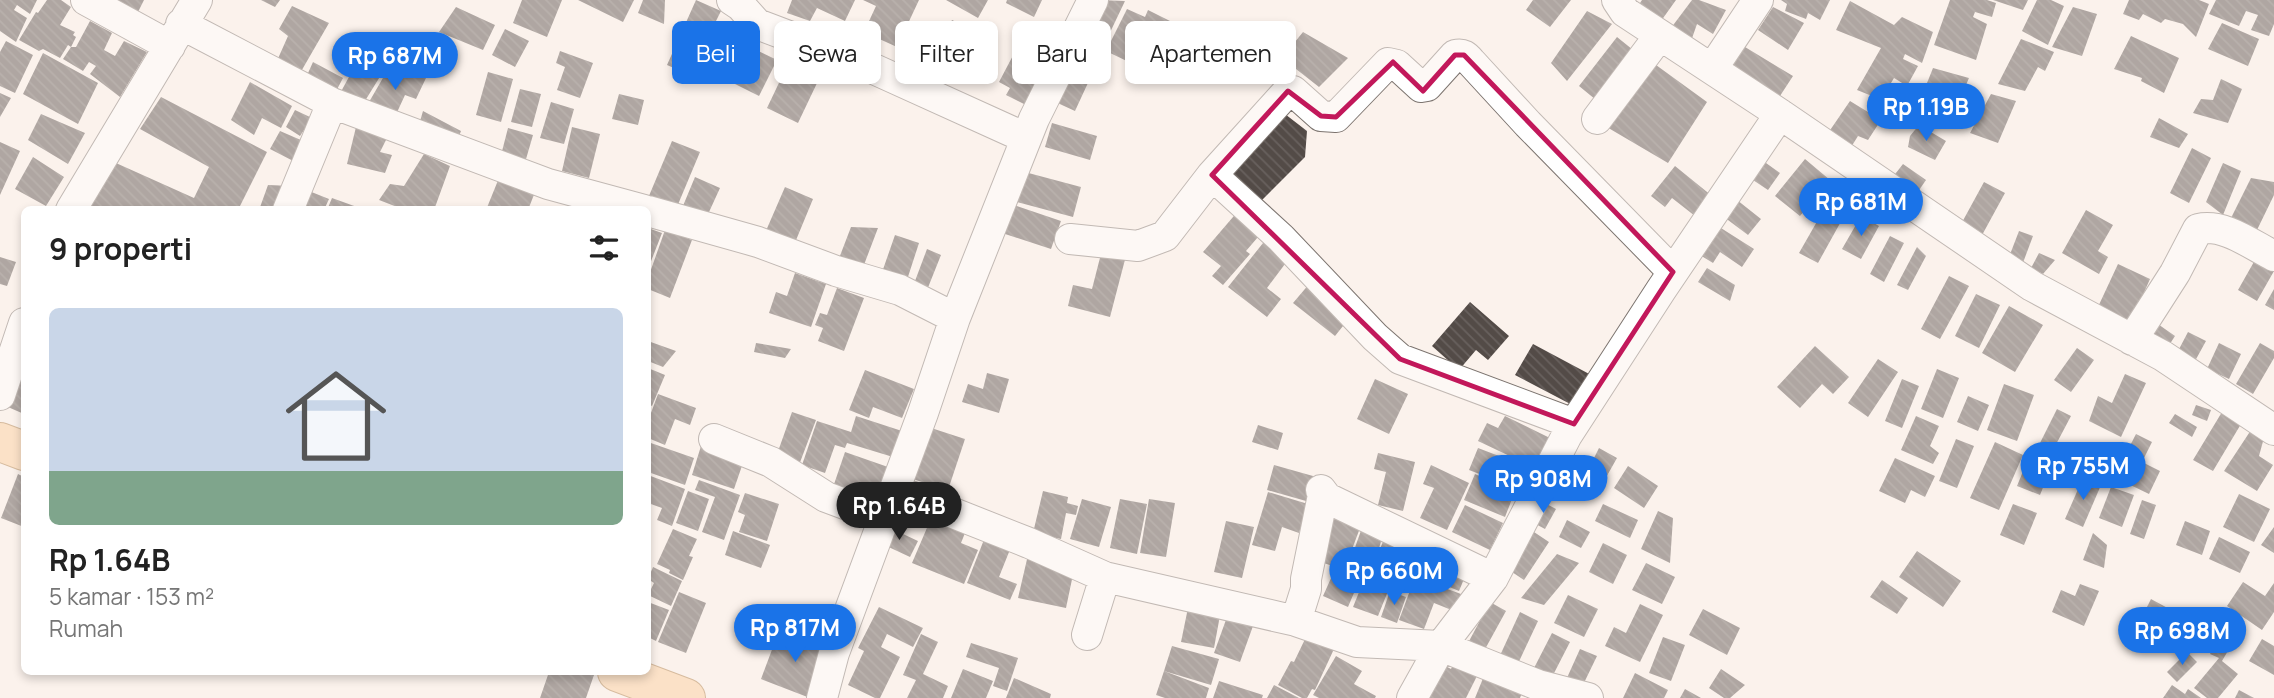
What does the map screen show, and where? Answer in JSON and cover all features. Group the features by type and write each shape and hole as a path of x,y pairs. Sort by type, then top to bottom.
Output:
{"main road":[{"path":"0,442 21,450"},
{"path":"625,675 686,698"}],"street":[{"path":"86,0 183,24 332,103 548,184 631,206"},
{"path":"732,0 757,24 864,65 1026,138"},
{"path":"822,698 834,653 923,413 954,318 1018,164 1026,138 1093,0"},
{"path":"1616,0 1625,12 2032,286 2162,356 2274,430"},
{"path":"1712,69 1758,0"},
{"path":"74,206 183,24"},
{"path":"1597,119 1660,35"},
{"path":"1070,239 1138,246 1165,236 1212,175 1288,91 1293,91 1321,116 1336,117 1388,63 1397,65 1421,87 1427,86 1455,54 1464,54 1528,124 1673,272"},
{"path":"290,206 332,103"},
{"path":"1412,698 1441,646 1493,578 1574,424 1780,114"},
{"path":"1212,175 1281,238 1375,337 1400,359 1574,424"},
{"path":"651,211 758,242 836,271 900,290 954,318"},
{"path":"2132,340 2175,273 2198,229 2208,226 2223,230 2274,256"},
{"path":"0,394 21,332"},
{"path":"714,439 771,462 826,497 885,519"},
{"path":"895,490 1029,543 1105,577 1296,621 1357,642 1441,646 1538,685 1588,698"},
{"path":"1296,621 1306,589 1322,493 1493,578"},
{"path":"1087,635 1105,577"}],"highlighted area":[{"path":"1455,55 1464,55 1673,272 1574,424 1400,359 1212,175 1288,91 1321,116 1336,117 1393,62 1423,91"}],"building":[{"path":"0,0 37,0 30,14 17,5 14,10 27,18 16,42 0,31"},
{"path":"47,0 61,0 71,7 60,25 75,32 73,35 76,37 60,58 19,40 36,12 38,13"},
{"path":"97,0 144,0 134,20"},
{"path":"261,0 280,0 275,7"},
{"path":"522,0 562,0 547,37 513,23"},
{"path":"578,0 634,0 623,22"},
{"path":"643,0 665,0 664,24 638,13"},
{"path":"696,0 721,11 716,21 687,21"},
{"path":"792,0 855,0 845,21 817,8 810,21 787,13"},
{"path":"863,0 919,0 909,21 895,21 895,46 881,40 881,21 869,21 876,6"},
{"path":"946,0 988,0 978,18"},
{"path":"1007,0 1042,0 1034,17 1006,3"},
{"path":"1099,0 1125,1 1111,30 1111,21 1089,21"},
{"path":"1533,0 1571,0 1550,27 1526,10"},
{"path":"1642,0 1676,0 1661,21 1638,6"},
{"path":"1692,0 1726,10 1713,34 1697,24 1690,44 1671,28"},
{"path":"1781,0 1830,0 1820,20 1808,13 1806,19 1785,11 1787,4"},
{"path":"1950,0 1987,0 1996,3 1992,17 1975,12 1973,17 1987,24 1976,60 1934,45"},
{"path":"1993,0 2028,0 2023,10"},
{"path":"2037,0 2051,0 2064,6 2048,45 2022,31"},
{"path":"2129,0 2199,0 2209,4 2196,37 2183,24 2165,19 2161,23 2143,14 2139,20 2123,14"},
{"path":"2216,0 2274,0 2274,24 2269,36 2251,30 2258,15 2246,11 2239,26 2209,14"},
{"path":"1850,1 1894,25 1902,17 1933,32 1922,63 1905,54 1903,59 1918,66 1907,86 1894,78 1891,83 1910,93 1902,108 1912,115 1902,128 1881,116 1892,104 1857,90 1881,48 1836,30"},
{"path":"292,6 329,23 299,75 276,63 288,36 279,29"},
{"path":"456,7 495,25 483,50 439,32"},
{"path":"1773,7 1804,23 1788,50 1758,30"},
{"path":"2073,7 2097,14 2082,56 2052,47"},
{"path":"1127,9 1145,17 1148,10 1170,21 1125,21 1125,60 1111,53 1111,41"},
{"path":"1587,11 1612,24 1567,81 1551,63"},
{"path":"90,21 112,33 104,50 115,56 124,41 147,52 120,97 90,74 96,66 89,62 83,71 63,59 71,47 76,47"},
{"path":"2222,23 2259,39 2248,66 2208,49"},
{"path":"505,29 529,41 515,67 492,55"},
{"path":"1303,32 1348,58 1319,87 1296,69 1296,41"},
{"path":"1722,33 1793,76 1776,102 1709,55"},
{"path":"2131,36 2179,58 2164,93 2141,81 2142,78 2114,69"},
{"path":"1617,37 1643,58 1601,104 1579,86"},
{"path":"2021,39 2054,52 2045,71 2038,67 2025,91 1998,84"},
{"path":"6,41 33,55 15,93 0,86 0,52"},
{"path":"355,47 389,62 360,109 338,97 355,66 347,62"},
{"path":"560,51 593,63 580,98 557,90 565,67 556,63"},
{"path":"760,52 774,59 774,66 759,96 735,84 760,84"},
{"path":"43,53 98,83 78,124 23,94"},
{"path":"672,54 672,67 667,65"},
{"path":"1012,57 1012,84 1039,84 1028,106 1006,95 1010,88 999,82"},
{"path":"313,62 343,78 333,97 304,82"},
{"path":"391,64 426,78 416,99 405,95 393,121 365,109"},
{"path":"1656,65 1707,102 1668,163 1605,126"},
{"path":"1933,68 1969,78 1949,124 1915,113"},
{"path":"488,72 513,79 501,122 476,115"},
{"path":"2221,79 2242,89 2228,123 2193,113 2201,99 2213,100"},
{"path":"250,82 292,106 281,128 262,118 254,135 231,120"},
{"path":"778,84 817,84 798,123 767,108"},
{"path":"1058,84 1087,84 1075,111 1051,100"},
{"path":"520,89 541,94 532,127 511,122"},
{"path":"0,93 11,98 0,117"},
{"path":"619,94 644,100 638,125 612,119"},
{"path":"1991,94 2016,101 1998,143 1970,133"},
{"path":"161,97 267,152 240,206 80,206 107,159 194,198 209,167 140,129"},
{"path":"1850,101 1881,120 1868,140 1858,136 1848,152 1824,139"},
{"path":"551,102 574,109 564,144 540,138"},
{"path":"295,110 312,118 300,136 286,127"},
{"path":"423,111 461,131 456,144 418,128"},
{"path":"1281,111 1307,131 1305,157 1258,204 1227,171"},
{"path":"41,114 85,133 68,164 28,140"},
{"path":"2159,118 2188,134 2179,148 2150,137"},
{"path":"1052,123 1097,136 1090,160 1045,147"},
{"path":"1919,125 1946,141 1935,160 1908,147 1910,136"},
{"path":"356,127 388,136 380,152 392,155 385,173 347,164"},
{"path":"572,127 600,134 589,178 562,171"},
{"path":"508,128 533,135 524,166 500,159"},
{"path":"280,131 310,144 301,165 270,149"},
{"path":"672,141 700,152 674,214 646,203"},
{"path":"0,142 20,151 0,195"},
{"path":"2192,148 2211,158 2189,203 2170,193"},
{"path":"424,154 450,166 435,206 395,206 379,200 390,184 404,186"},
{"path":"33,157 64,177 46,206 15,189"},
{"path":"1759,158 1780,173 1768,190 1747,176"},
{"path":"1805,159 1830,180 1800,216 1775,196"},
{"path":"2223,163 2241,171 2223,215 2206,202"},
{"path":"1903,164 1926,180 1915,196 1892,178"},
{"path":"1675,166 1712,196 1695,216 1672,198 1665,207 1651,196"},
{"path":"1021,171 1081,187 1073,217 1013,201"},
{"path":"501,173 537,187 530,206 488,206"},
{"path":"695,177 720,188 704,223 680,213"},
{"path":"2251,178 2274,182 2274,195 2257,230 2231,218"},
{"path":"1984,182 2005,193 1981,237 1960,226"},
{"path":"268,185 293,186 286,206 260,206"},
{"path":"785,187 813,199 794,245 765,233"},
{"path":"304,189 329,199 326,206 297,206"},
{"path":"1831,197 1849,207 1818,263 1799,253"},
{"path":"332,198 354,206 329,206"},
{"path":"1737,200 1761,219 1748,235 1724,217"},
{"path":"1008,203 1061,221 1051,249 999,232"},
{"path":"1239,210 1264,230 1246,251 1250,254 1223,285 1212,276 1221,266 1203,252"},
{"path":"2086,210 2113,225 2098,251 2108,257 2099,274 2062,253"},
{"path":"1861,216 1879,226 1861,259 1842,249"},
{"path":"1713,223 1754,249 1742,267 1720,252 1713,263 1695,252"},
{"path":"851,227 878,228 862,270 838,261"},
{"path":"651,229 662,233 651,261"},
{"path":"665,230 692,240 670,298 651,290 651,270"},
{"path":"2019,231 2033,236 2021,268 2009,257"},
{"path":"895,235 919,243 905,286 880,278"},
{"path":"1890,236 1904,243 1884,282 1870,274"},
{"path":"1267,238 1291,256 1267,288 1281,299 1267,317 1228,287"},
{"path":"1103,246 1127,252 1110,317 1068,306 1073,285 1092,289"},
{"path":"1917,247 1926,256 1908,290 1897,285"},
{"path":"927,249 941,255 927,290 915,281"},
{"path":"2039,253 2055,260 2043,274 2031,268"},
{"path":"0,257 16,262 7,286 0,284"},
{"path":"2255,260 2274,271 2257,301 2238,290"},
{"path":"2118,264 2150,279 2130,324 2097,309"},
{"path":"1707,268 1735,285 1730,301 1698,282"},
{"path":"795,273 826,284 811,327 769,313 776,292 787,296"},
{"path":"1949,276 1969,286 1940,339 1921,329"},
{"path":"1310,283 1351,316 1335,336 1293,303"},
{"path":"837,288 864,298 844,351 818,341 823,328 815,325 820,313 827,315"},
{"path":"2274,289 2274,310 2265,305"},
{"path":"1976,294 2000,305 1979,348 1955,336"},
{"path":"1470,302 1509,336 1488,360 1476,350 1459,370 1432,346"},
{"path":"2009,306 2043,325 2015,372 1982,353"},
{"path":"2155,322 2175,336 2166,350 2146,336"},
{"path":"2188,332 2206,341 2195,361 2178,351"},
{"path":"651,342 676,351 663,367 651,362"},
{"path":"756,343 791,349 785,358 754,352"},
{"path":"2219,343 2241,354 2229,379 2207,369"},
{"path":"2260,343 2274,351 2274,358 2253,394 2236,384"},
{"path":"1533,344 1593,376 1576,407 1515,375"},
{"path":"1815,346 1849,377 1833,394 1822,384 1800,408 1777,387"},
{"path":"2077,348 2094,360 2071,392 2054,380"},
{"path":"1878,359 1898,372 1868,417 1848,403"},
{"path":"21,367 21,413 1,404"},
{"path":"651,369 665,375 651,406"},
{"path":"1937,369 1959,378 1943,418 1921,409"},
{"path":"865,370 914,389 902,418 873,407 869,418 849,410"},
{"path":"987,373 1009,379 999,413 962,402 968,384 983,389"},
{"path":"2125,374 2146,383 2121,437 2089,421 2098,396 2112,403"},
{"path":"1375,379 1408,394 1389,434 1357,419"},
{"path":"1902,379 1919,386 1902,428 1885,421"},
{"path":"2004,384 2034,395 2017,441 1987,430"},
{"path":"658,394 696,408 690,425 675,419 665,445 651,439 651,413"},
{"path":"1968,396 1989,405 1978,431 1957,422"},
{"path":"2196,405 2211,410 2207,421 2192,415"},
{"path":"2057,409 2071,416 2052,452 2039,445"},
{"path":"792,412 816,420 799,465 776,457"},
{"path":"2222,412 2241,424 2213,471 2193,460"},
{"path":"2175,414 2197,427 2192,437 2169,423"},
{"path":"856,416 902,431 893,457 847,443 845,448 835,445 825,473 802,465 817,421 851,432"},
{"path":"1505,416 1552,439 1537,469 1478,441 1487,423 1498,428"},
{"path":"1916,416 1939,426 1930,446 1939,453 1933,464 1901,450"},
{"path":"1258,425 1283,433 1278,450 1252,442"},
{"path":"925,426 965,439 946,496 923,488 925,483 913,479"},
{"path":"2251,430 2265,434 2259,456 2273,465 2257,491 2224,471"},
{"path":"2136,434 2152,442 2142,462 2160,471 2149,494 2114,477"},
{"path":"1956,439 1974,446 1957,488 1939,481"},
{"path":"1995,442 2023,455 1999,510 1970,498"},
{"path":"651,443 694,458 685,485 651,473"},
{"path":"701,446 744,460 734,489 692,475"},
{"path":"1478,448 1512,461 1503,483 1469,470"},
{"path":"1599,448 1617,458 1595,497 1554,475 1568,451 1591,464"},
{"path":"845,452 888,467 879,493 862,487 857,502 831,493"},
{"path":"1378,453 1415,462 1403,511 1378,505 1386,472 1374,469"},
{"path":"1895,458 1935,476 1925,497 1911,490 1905,503 1879,491"},
{"path":"2028,459 2051,468 2040,495 2017,486"},
{"path":"1274,465 1313,476 1306,501 1267,490"},
{"path":"1431,465 1469,483 1447,530 1420,518 1434,488 1423,484"},
{"path":"1628,466 1658,486 1644,508 1614,488"},
{"path":"18,474 21,476 21,526 1,518"},
{"path":"1475,474 1493,482 1489,490 1512,499 1505,517 1464,500"},
{"path":"651,476 685,489 672,526 657,520 662,508 651,504"},
{"path":"2083,478 2101,485 2083,527 2065,519"},
{"path":"699,480 740,495 724,540 702,532 715,497 695,490"},
{"path":"2111,487 2134,495 2122,527 2099,518"},
{"path":"688,491 709,499 698,531 676,523"},
{"path":"1043,491 1068,497 1067,503 1078,506 1076,515 1066,513 1061,539 1033,533"},
{"path":"1268,492 1308,504 1299,533 1282,527 1275,551 1252,545"},
{"path":"745,493 779,504 767,541 739,532 745,515 738,512"},
{"path":"2239,494 2270,509 2254,542 2223,527"},
{"path":"1082,499 1111,507 1099,547 1070,539"},
{"path":"1120,499 1147,504 1137,554 1110,548"},
{"path":"1149,499 1175,503 1166,557 1140,553"},
{"path":"2142,500 2156,505 2144,539 2130,534"},
{"path":"1541,501 1556,509 1545,529 1530,521"},
{"path":"1603,504 1638,520 1630,538 1595,521"},
{"path":"2013,504 2037,513 2024,545 2000,535"},
{"path":"1465,505 1503,523 1490,550 1452,532"},
{"path":"935,509 969,523 961,543 978,550 964,584 912,563"},
{"path":"1329,510 1363,520 1351,552 1353,553 1363,525 1384,532 1375,561 1387,532 1412,542 1378,616 1353,607 1366,575 1362,574 1348,607 1323,596 1336,567 1314,560"},
{"path":"1658,511 1673,518 1670,563 1641,549"},
{"path":"1567,520 1590,532 1581,548 1559,537"},
{"path":"1226,521 1254,527 1242,578 1214,572"},
{"path":"2185,521 2210,531 2202,555 2176,545"},
{"path":"888,527 918,541 910,557 880,543"},
{"path":"2274,527 2274,553 2261,545"},
{"path":"1528,528 1549,542 1524,580 1503,566"},
{"path":"673,529 697,539 683,580 657,564"},
{"path":"733,531 770,545 761,568 725,555"},
{"path":"987,532 1013,542 999,577 1017,584 1010,600 967,583"},
{"path":"2093,533 2107,545 2104,568 2083,560"},
{"path":"2219,537 2250,552 2240,573 2209,559"},
{"path":"1603,543 1627,555 1613,584 1589,572"},
{"path":"1424,548 1469,567 1459,591 1413,572"},
{"path":"1917,551 1961,581 1943,607 1899,577"},
{"path":"1557,554 1579,563 1544,605 1521,598"},
{"path":"1028,555 1075,565 1066,608 1018,598"},
{"path":"1646,563 1675,577 1662,604 1632,590"},
{"path":"653,567 682,581 671,606 651,596 654,583 651,581"},
{"path":"1415,577 1461,594 1454,611 1434,603 1424,629 1399,620"},
{"path":"1882,580 1908,598 1897,614 1870,597"},
{"path":"2243,582 2265,596 2274,583 2274,612 2262,630 2227,606"},
{"path":"2080,584 2099,591 2084,626 2052,612 2061,590 2075,596"},
{"path":"1390,591 1406,597 1397,623 1381,617"},
{"path":"679,592 706,603 686,653 658,642"},
{"path":"1568,595 1598,609 1584,637 1554,623"},
{"path":"2151,599 2186,618 2176,638 2140,621"},
{"path":"1490,602 1506,611 1484,651 1468,643"},
{"path":"651,603 669,610 656,641 651,638"},
{"path":"1189,603 1221,610 1214,648 1181,642"},
{"path":"1640,604 1663,615 1640,662 1605,646 1614,627 1626,633"},
{"path":"879,607 923,628 913,647 887,634 881,647 900,657 880,698 875,698 848,685 864,651 858,648"},
{"path":"1703,609 1740,628 1727,655 1689,635"},
{"path":"1520,612 1538,621 1515,670 1497,662"},
{"path":"1227,617 1253,626 1240,662 1214,653"},
{"path":"2196,621 2211,628 2201,649 2186,643"},
{"path":"2226,625 2239,632 2222,661 2238,674 2218,698 2207,698 2194,688 2219,658 2210,654"},
{"path":"779,631 831,650 810,698 761,679"},
{"path":"1552,633 1570,642 1551,679 1533,670"},
{"path":"921,634 938,642 923,674 948,686 943,698 907,698 916,680 903,675"},
{"path":"1306,637 1334,649 1315,690 1312,689 1307,698 1302,698 1278,685 1291,661 1294,662"},
{"path":"1663,637 1685,645 1671,681 1649,673"},
{"path":"2262,639 2274,646 2274,675 2249,661"},
{"path":"971,643 1018,658 1007,691 993,686 999,668 966,657"},
{"path":"1172,646 1219,659 1211,685 1164,671"},
{"path":"1580,649 1597,656 1582,687 1566,680"},
{"path":"2187,652 2197,662 2177,682 2167,672"},
{"path":"1336,656 1362,671 1354,684 1376,696 1375,698 1319,698 1313,695"},
{"path":"1456,658 1480,670 1466,698 1420,698 1438,662 1451,669"},
{"path":"963,669 993,681 986,698 951,698"},
{"path":"1721,669 1745,685 1730,698 1724,698 1709,688"},
{"path":"1164,671 1209,688 1206,698 1165,698 1156,695"},
{"path":"1486,671 1525,685 1520,698 1475,698"},
{"path":"1635,673 1668,690 1664,698 1623,698"},
{"path":"548,675 594,675 586,698 540,698"},
{"path":"1014,678 1051,694 1050,698 1006,698"},
{"path":"1219,681 1263,695 1262,698 1213,698"},
{"path":"1274,685 1299,698 1267,698"},
{"path":"2172,685 2185,694 2188,689 2201,698 2163,698"},
{"path":"1685,689 1701,698 1680,698"},
{"path":"2239,690 2254,698 2235,698"}]}
